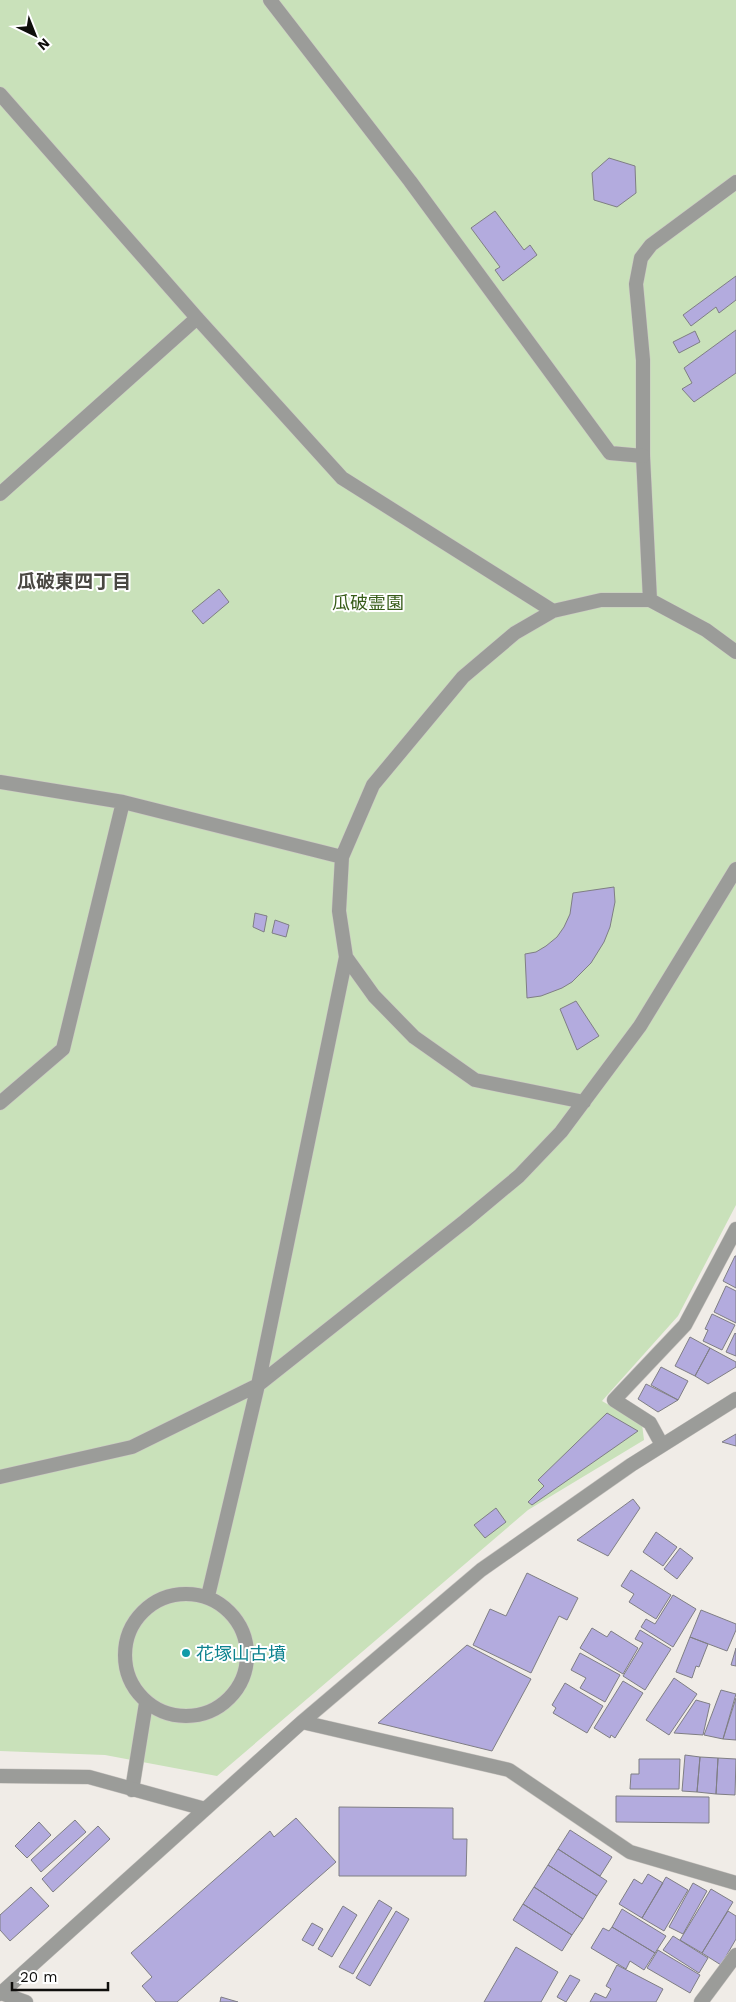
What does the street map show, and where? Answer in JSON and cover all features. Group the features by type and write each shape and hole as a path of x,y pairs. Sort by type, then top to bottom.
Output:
{"street":[{"path":"270,0 410,181 610,453 643,456"},
{"path":"0,94 197,318 342,478 552,611"},
{"path":"650,600 643,456 643,360 636,284 641,258 651,245 736,182"},
{"path":"0,494 197,318"},
{"path":"208,1596 258,1385 346,957 339,911 342,857 373,785 463,676 515,633 552,611 601,600 650,600 706,630 736,652"},
{"path":"0,782 123,802 342,857"},
{"path":"0,1103 63,1049 123,802"},
{"path":"0,1477 132,1447 258,1385 465,1221 519,1176 561,1132 640,1026 736,869"},
{"path":"346,957 374,996 414,1037 475,1080 584,1102"},
{"path":"662,1446 650,1423 614,1400 685,1325 736,1229"},
{"path":"1,1994 302,1722 481,1570 631,1465 736,1399"},
{"path":"193,1593 208,1596 226,1608 240,1624 246,1640 246,1669 232,1697 206,1714 185,1717 165,1714 146,1703 128,1679 124,1658 125,1644 132,1624 142,1610 170,1595 193,1593"},
{"path":"132,1790 146,1703"},
{"path":"302,1722 508,1770 630,1852 736,1883"},
{"path":"0,1776 89,1777 205,1809"},
{"path":"701,2002 736,1955"},
{"path":"1,1994 26,2002"}],"green space":[{"name":"瓜破霊園","path":"0,0 736,0 736,1205 678,1316 602,1401 642,1424 644,1440 528,1510 217,1776 105,1755 0,1751"}],"building":[{"path":"609,158 635,166 636,193 617,207 594,200 592,173"},
{"path":"495,211 524,250 530,245 537,255 503,281 495,270 500,267 471,228"},
{"path":"736,276 736,300 719,313 716,307 691,326 683,315"},
{"path":"736,330 736,373 694,402 682,389 692,383 684,368"},
{"path":"695,331 700,342 679,353 673,342"},
{"path":"219,589 229,602 203,624 192,611"},
{"path":"614,887 615,902 610,927 604,942 591,963 572,982 562,988 541,996 527,998 525,954 536,952 557,937 570,914 573,893"},
{"path":"255,913 267,916 264,932 253,927"},
{"path":"275,920 289,925 286,937 272,933"},
{"path":"576,1001 599,1036 577,1050 560,1009"},
{"path":"736,1256 736,1288 723,1281"},
{"path":"726,1286 736,1291 736,1323 714,1312"},
{"path":"712,1314 735,1325 722,1350 703,1341 708,1330 705,1329"},
{"path":"736,1334 736,1356 726,1352"},
{"path":"690,1337 710,1348 695,1376 675,1366"},
{"path":"710,1348 736,1362 736,1367 708,1384 695,1376"},
{"path":"661,1367 688,1381 678,1400 651,1385"},
{"path":"646,1384 678,1400 658,1412 638,1399"},
{"path":"607,1413 638,1431 532,1505 528,1502 544,1486 538,1480"},
{"path":"736,1434 736,1446 722,1442"},
{"path":"633,1499 640,1508 608,1556 577,1540"},
{"path":"496,1508 506,1522 485,1538 474,1525"},
{"path":"656,1532 677,1547 663,1566 643,1552"},
{"path":"680,1548 693,1558 677,1579 664,1569"},
{"path":"631,1570 671,1595 656,1619 629,1602 634,1594 621,1586"},
{"path":"527,1573 578,1598 567,1620 559,1616 531,1673 473,1645 490,1609 506,1616"},
{"path":"673,1595 696,1609 673,1647 641,1627 646,1619 655,1624"},
{"path":"701,1610 736,1624 736,1630 727,1651 690,1637"},
{"path":"592,1628 607,1637 611,1631 638,1648 623,1674 580,1648"},
{"path":"640,1630 671,1649 645,1690 623,1676 643,1643 635,1639"},
{"path":"690,1637 708,1644 699,1667 696,1666 692,1678 676,1672"},
{"path":"467,1645 531,1679 492,1751 378,1723"},
{"path":"736,1648 736,1666 731,1665"},
{"path":"580,1653 620,1675 605,1702 580,1688 586,1678 571,1670"},
{"path":"674,1678 697,1694 669,1735 646,1720"},
{"path":"623,1681 643,1693 615,1738 611,1735 610,1738 594,1728"},
{"path":"565,1683 603,1706 587,1733 553,1713 556,1708 552,1705"},
{"path":"721,1690 736,1694 723,1739 704,1735"},
{"path":"736,1698 736,1740 723,1739"},
{"path":"696,1700 710,1704 703,1735 674,1733"},
{"path":"685,1755 700,1757 697,1792 682,1791"},
{"path":"700,1757 718,1758 716,1794 697,1792"},
{"path":"718,1758 736,1759 735,1795 716,1794"},
{"path":"639,1759 680,1759 679,1789 630,1789 631,1774 639,1774"},
{"path":"616,1796 709,1797 709,1823 616,1822"},
{"path":"339,1807 453,1808 453,1839 467,1839 466,1876 339,1876"},
{"path":"296,1818 336,1862 177,2002 156,2002 142,1986 152,1977 131,1953 270,1831 274,1837"},
{"path":"75,1820 86,1832 41,1872 31,1860"},
{"path":"39,1822 51,1835 27,1858 15,1846"},
{"path":"98,1826 110,1839 53,1892 42,1879"},
{"path":"570,1830 612,1857 600,1876 558,1849"},
{"path":"558,1849 607,1881 597,1896 548,1865"},
{"path":"548,1865 597,1896 583,1919 534,1887"},
{"path":"648,1874 663,1883 642,1918 619,1904 634,1879 642,1884"},
{"path":"666,1877 688,1890 664,1931 642,1918"},
{"path":"693,1883 707,1891 683,1934 669,1927"},
{"path":"31,1887 49,1906 10,1941 0,1930 0,1915"},
{"path":"534,1887 583,1919 572,1935 523,1904"},
{"path":"711,1889 733,1902 702,1953 680,1940"},
{"path":"379,1900 392,1908 353,1974 339,1967"},
{"path":"523,1904 572,1935 562,1951 513,1920"},
{"path":"343,1906 357,1915 332,1957 318,1949"},
{"path":"622,1909 666,1936 655,1953 612,1927"},
{"path":"396,1911 409,1919 370,1986 356,1978"},
{"path":"728,1911 736,1916 736,1939 721,1965 702,1953"},
{"path":"312,1923 323,1929 313,1946 302,1940"},
{"path":"612,1927 655,1953 644,1970 630,1961 626,1969 591,1948 603,1928 609,1931"},
{"path":"673,1936 708,1958 699,1973 663,1950"},
{"path":"516,1947 558,1972 541,2002 484,2002"},
{"path":"658,1950 700,1975 690,1993 647,1968"},
{"path":"617,1965 663,1989 656,2002 590,2002 595,1993 606,1998 611,1989 606,1986"},
{"path":"570,1975 580,1980 566,2002 557,1997"},
{"path":"221,1997 238,2002 220,2002"}],"place":[{"name":"花塚山古墳","path":"186,1653"}],"district":[{"name":"瓜破東四丁目","path":"74,581"}]}
